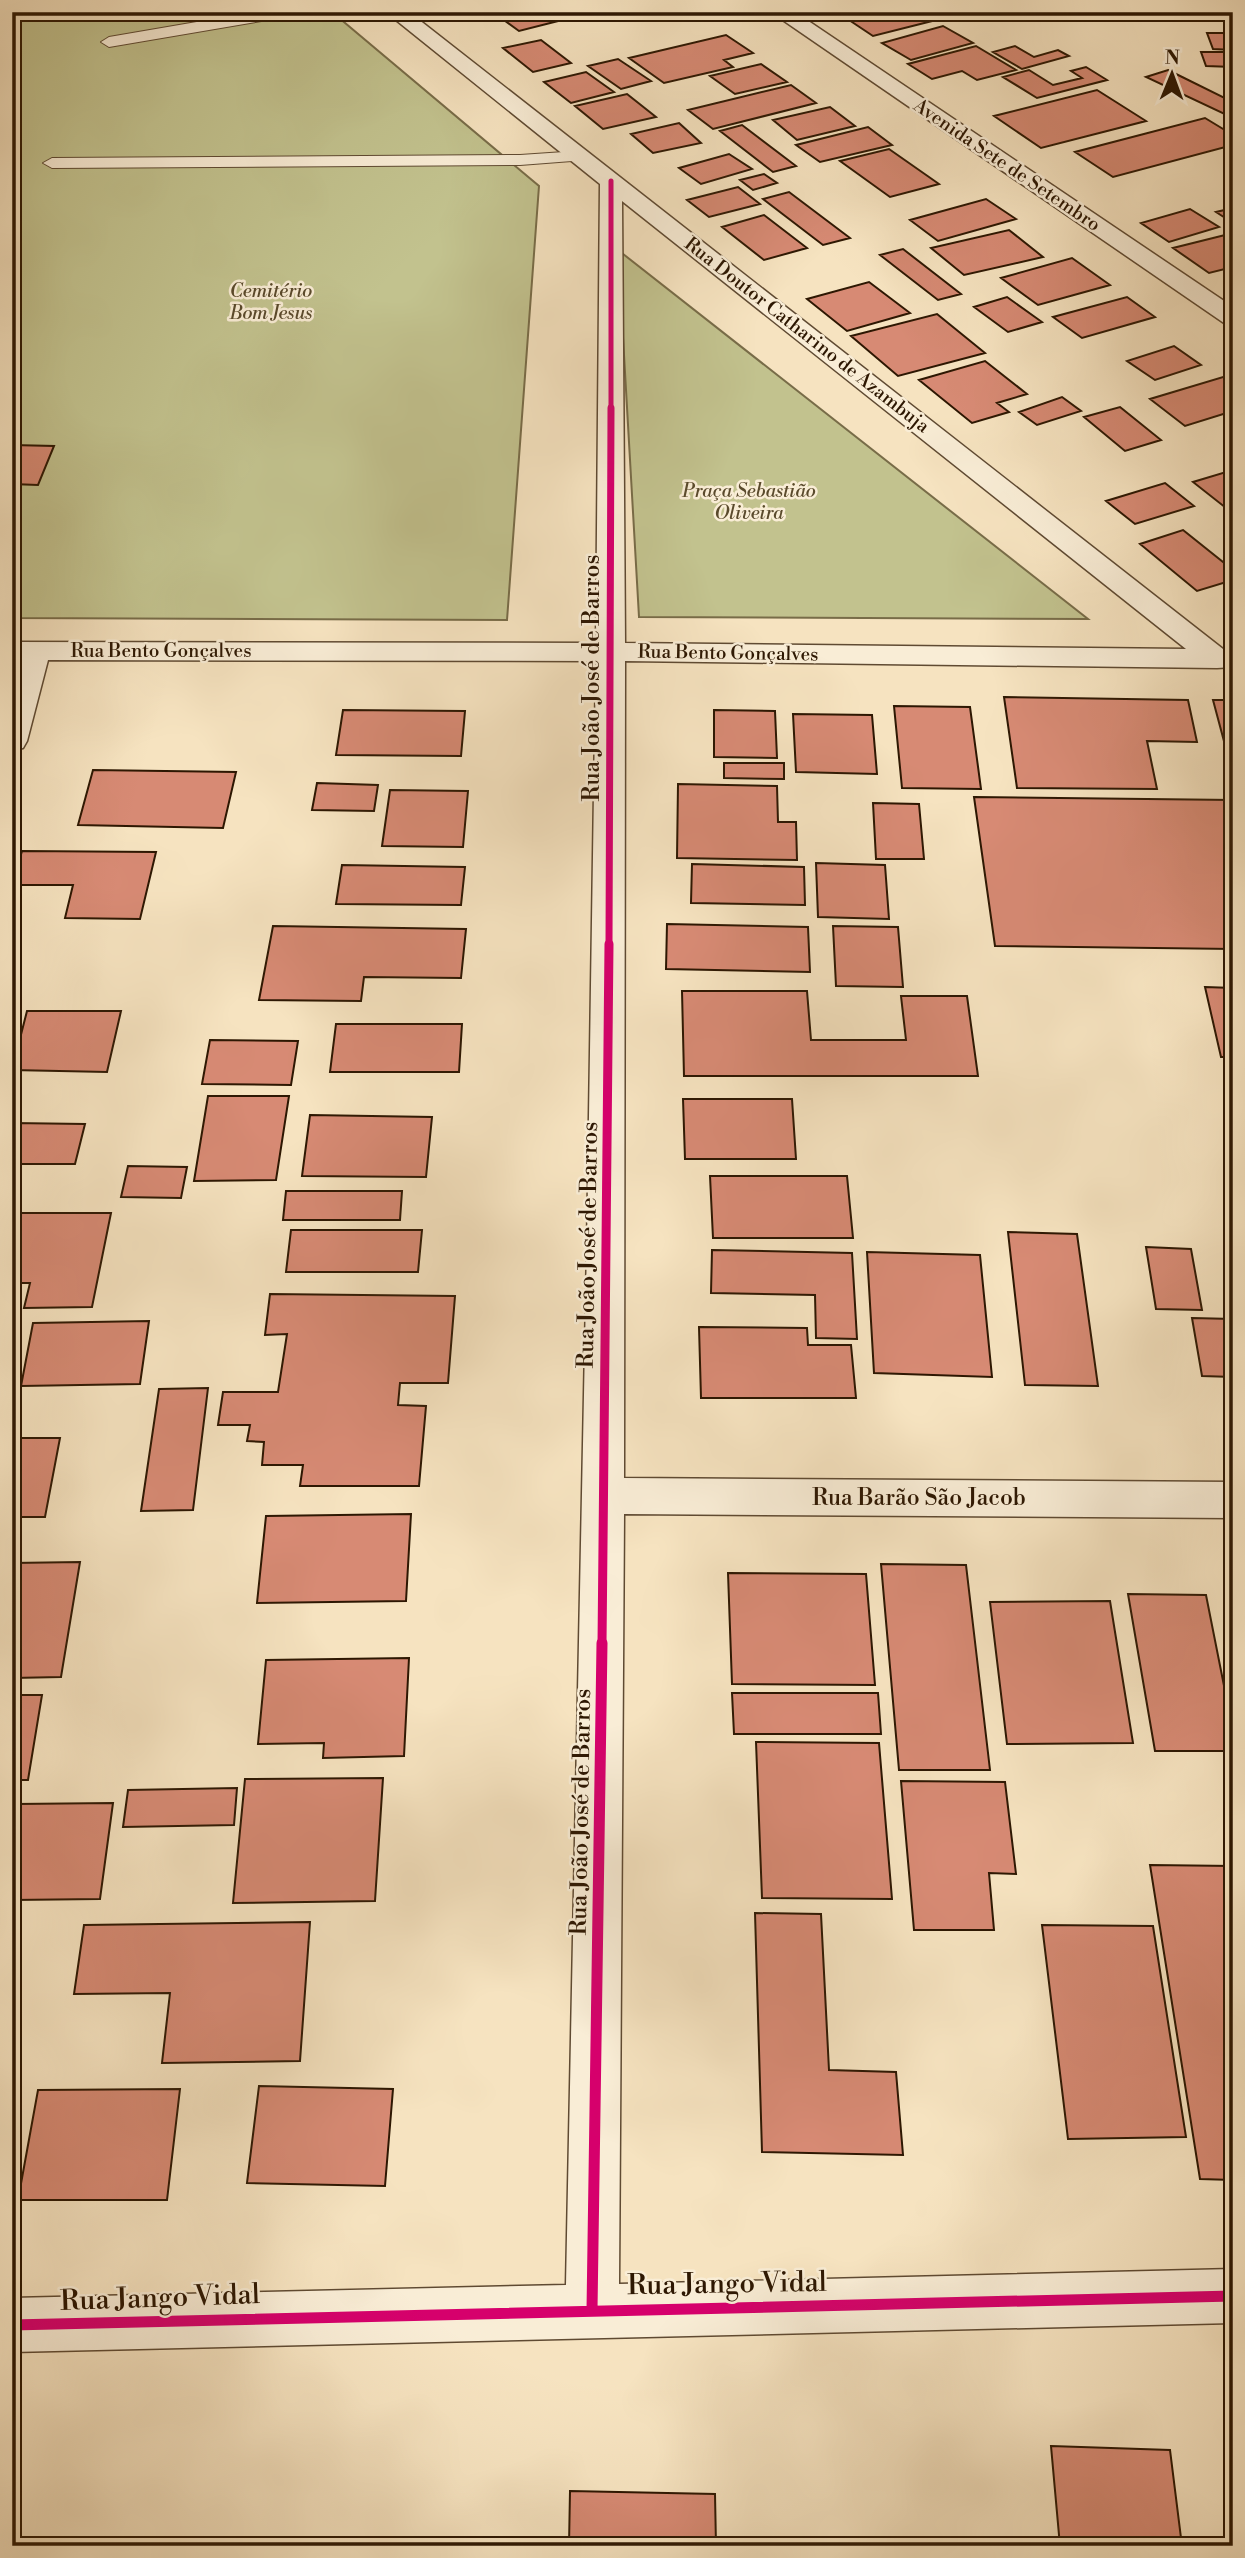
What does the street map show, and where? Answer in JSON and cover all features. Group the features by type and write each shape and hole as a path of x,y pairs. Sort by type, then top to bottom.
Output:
{"street":[{"name":"Rua Doutor Catharino de Azambuja","path":"396,12 1225,658"},
{"name":"Avenida Sete de Setembro","path":"781,12 1233,318"},
{"name":"Rua João José de Barros","path":"593,2310 612,652 611,181"},
{"name":"Rua Bento Gonçalves","path":"24,651 612,652 1225,658"},
{"path":"12,741 24,651"},
{"name":"Rua Barão São Jacob","path":"604,1496 1233,1500"},
{"name":"Rua Jango Vidal","path":"12,2325 1233,2296"}],"lane":[{"path":"109,42 285,12"},
{"path":"52,163 520,160 579,156"}],"green space":[{"name":"Cemitério Bom Jesus","path":"12,12 332,12 539,186 507,620 12,618"},
{"name":"Praça Sebastião Oliveira","path":"618,250 1088,619 639,617"}],"building":[{"path":"493,12 556,12 566,19 519,31"},
{"path":"582,12 622,12 591,19"},
{"path":"881,12 935,12 944,18 873,36 849,20"},
{"path":"943,26 973,43 911,60 882,43"},
{"path":"1207,33 1233,33 1233,50 1213,49"},
{"path":"726,35 753,53 724,60 733,67 664,83 629,58"},
{"path":"541,40 571,63 533,72 503,48"},
{"path":"976,46 1016,70 977,80 962,71 932,79 908,64"},
{"path":"1015,46 1034,57 1058,50 1069,56 1022,69 993,52"},
{"path":"1201,52 1233,52 1233,67 1206,66"},
{"path":"618,59 651,81 621,89 588,66"},
{"path":"761,64 787,82 735,94 710,76"},
{"path":"1086,67 1107,80 1037,98 1003,77 1029,70 1053,85 1082,78 1071,71"},
{"path":"1168,70 1233,102 1233,118 1146,77"},
{"path":"586,72 614,92 571,103 544,82"},
{"path":"791,85 816,103 713,129 688,110"},
{"path":"1097,90 1146,121 1041,148 994,116"},
{"path":"627,94 656,117 603,129 575,106"},
{"path":"830,107 855,126 797,140 773,120"},
{"path":"1205,118 1233,135 1233,145 1113,177 1075,152"},
{"path":"679,123 701,143 653,153 631,134"},
{"path":"742,125 796,166 773,172 720,131"},
{"path":"868,127 892,145 820,162 796,145"},
{"path":"889,149 939,184 890,197 840,161"},
{"path":"729,154 752,169 701,184 679,168"},
{"path":"764,174 777,183 753,190 740,180"},
{"path":"738,187 760,204 709,217 687,200"},
{"path":"789,192 850,238 823,245 763,199"},
{"path":"986,199 1016,219 938,241 910,220"},
{"path":"1233,208 1233,223 1216,212"},
{"path":"1190,209 1219,227 1169,242 1141,223"},
{"path":"764,215 807,248 764,260 722,227"},
{"path":"1009,230 1043,257 964,275 931,248"},
{"path":"1233,233 1233,267 1209,273 1173,248"},
{"path":"903,249 961,294 938,300 880,255"},
{"path":"1072,258 1110,285 1038,305 1001,278"},
{"path":"869,282 910,313 847,331 807,299"},
{"path":"1007,297 1042,322 1008,332 974,307"},
{"path":"1127,297 1155,317 1082,338 1053,317"},
{"path":"937,314 985,353 898,376 851,336"},
{"path":"1174,346 1201,365 1155,380 1127,361"},
{"path":"985,361 1027,394 997,403 1009,412 972,423 919,380"},
{"path":"1233,374 1233,411 1185,426 1150,399"},
{"path":"1062,397 1081,411 1037,425 1019,412"},
{"path":"1120,407 1161,440 1125,451 1084,417"},
{"path":"12,445 54,446 38,485 12,484"},
{"path":"1226,472 1233,477 1233,506 1226,508 1193,482"},
{"path":"1165,483 1194,506 1135,524 1106,501"},
{"path":"1183,530 1233,570 1233,580 1197,591 1140,544"},
{"path":"1004,697 1188,700 1197,742 1147,741 1157,789 1017,788"},
{"path":"1213,700 1233,700 1233,745 1225,745"},
{"path":"894,706 970,707 981,789 902,788"},
{"path":"343,710 465,711 461,756 336,755"},
{"path":"714,710 775,711 777,758 714,757"},
{"path":"793,714 872,715 877,774 796,772"},
{"path":"724,763 784,763 784,779 724,778"},
{"path":"93,770 236,772 223,828 78,825"},
{"path":"317,783 378,785 374,811 312,810"},
{"path":"678,784 777,786 778,822 796,822 797,860 677,858"},
{"path":"390,790 468,791 463,847 382,846"},
{"path":"974,797 1233,800 1233,949 995,946"},
{"path":"873,803 919,804 924,859 876,859"},
{"path":"22,851 156,852 140,919 65,918 73,885 12,885"},
{"path":"816,863 885,865 889,919 818,917"},
{"path":"692,864 804,867 805,905 691,903"},
{"path":"342,865 465,867 461,905 336,904"},
{"path":"667,924 808,927 810,972 666,969"},
{"path":"273,926 466,929 461,978 364,977 361,1001 259,1000"},
{"path":"833,926 898,927 903,987 836,986"},
{"path":"1205,987 1233,988 1233,1057 1221,1057"},
{"path":"682,991 807,991 811,1040 906,1040 901,996 967,996 978,1076 684,1076"},
{"path":"27,1011 121,1011 107,1072 12,1070"},
{"path":"336,1024 462,1024 459,1072 330,1072"},
{"path":"210,1040 298,1041 291,1085 202,1084"},
{"path":"208,1096 289,1096 276,1180 194,1181"},
{"path":"683,1099 792,1099 796,1159 685,1159"},
{"path":"310,1115 432,1117 426,1177 302,1176"},
{"path":"12,1123 85,1124 75,1164 12,1164"},
{"path":"128,1166 187,1167 181,1198 121,1197"},
{"path":"710,1176 847,1176 853,1238 713,1238"},
{"path":"286,1191 402,1191 400,1220 283,1220"},
{"path":"12,1213 111,1213 92,1307 24,1308 30,1283 12,1283"},
{"path":"291,1230 422,1230 418,1272 286,1272"},
{"path":"1008,1232 1077,1234 1098,1386 1025,1385"},
{"path":"1146,1247 1191,1249 1202,1310 1156,1309"},
{"path":"712,1250 852,1253 857,1339 816,1338 815,1295 711,1293"},
{"path":"867,1252 980,1255 992,1377 874,1373"},
{"path":"270,1294 455,1296 448,1383 400,1383 398,1405 426,1406 419,1486 300,1486 303,1465 262,1465 264,1442 247,1441 250,1425 218,1425 223,1392 278,1392 287,1334 265,1335"},
{"path":"1192,1318 1233,1319 1233,1377 1202,1376"},
{"path":"149,1321 140,1384 21,1386 33,1323"},
{"path":"699,1327 807,1328 808,1345 851,1345 856,1398 701,1398"},
{"path":"208,1388 193,1510 141,1511 159,1389"},
{"path":"12,1438 60,1438 45,1517 12,1517"},
{"path":"411,1514 406,1601 257,1603 266,1516"},
{"path":"80,1562 61,1677 12,1678 12,1563"},
{"path":"881,1564 966,1565 990,1770 899,1770"},
{"path":"728,1573 866,1574 875,1685 732,1684"},
{"path":"1128,1594 1206,1595 1233,1731 1233,1751 1155,1751"},
{"path":"1110,1601 1133,1743 1007,1744 990,1602"},
{"path":"409,1658 404,1756 323,1758 324,1743 258,1744 266,1660"},
{"path":"732,1693 878,1693 881,1734 734,1734"},
{"path":"12,1695 42,1695 28,1780 12,1780"},
{"path":"756,1742 879,1743 892,1899 762,1898"},
{"path":"383,1778 375,1901 233,1903 245,1779"},
{"path":"901,1781 1005,1782 1016,1874 989,1873 994,1930 914,1930"},
{"path":"237,1788 234,1825 123,1827 128,1790"},
{"path":"113,1803 100,1899 12,1900 12,1828 16,1804"},
{"path":"1150,1865 1233,1866 1233,2180 1200,2179"},
{"path":"755,1913 821,1914 829,2070 896,2072 903,2155 762,2152"},
{"path":"310,1922 300,2061 162,2063 170,1993 74,1994 84,1925"},
{"path":"1042,1925 1153,1926 1186,2137 1068,2139"},
{"path":"259,2086 393,2089 385,2186 247,2183"},
{"path":"180,2089 167,2200 18,2200 38,2090"},
{"path":"1051,2446 1170,2450 1182,2546 1060,2546"},
{"path":"570,2491 715,2494 716,2546 569,2546"},
{"path":"810,2537 810,2546 741,2546 741,2538"}],"cycle path":[{"path":"592,2310 609,979 611,181"},
{"path":"12,2325 1233,2296"}]}
